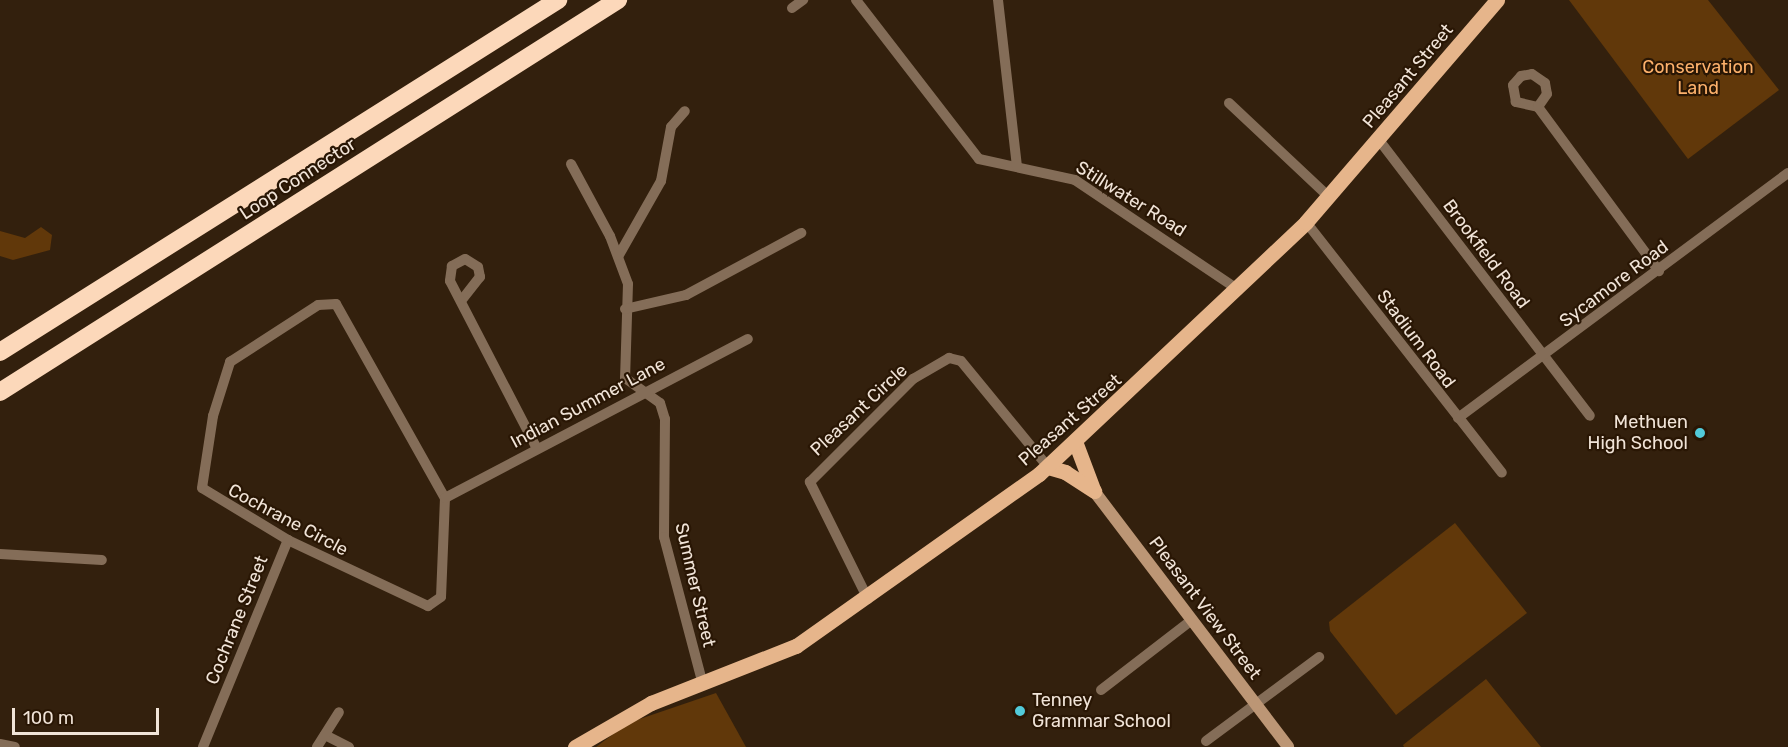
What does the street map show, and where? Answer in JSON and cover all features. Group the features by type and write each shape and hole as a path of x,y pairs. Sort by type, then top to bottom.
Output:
{"highway":[{"name":"Loop Connector","path":"0,352 558,0"},
{"name":"Loop Connector","path":"0,392 618,0"}],"main road":[{"name":"Pleasant Street","path":"575,747 636,710 778,656 868,599 1048,467 1076,444 1239,290 1306,222 1379,140 1497,0"},
{"path":"1076,444 1094,491"},
{"path":"1048,467 1065,471 1094,491"}],"street":[{"path":"792,8 803,0"},
{"name":"Stillwater Road","path":"856,0 975,154 990,164 1017,167 1075,180 1239,290"},
{"path":"999,0 1017,167"},
{"path":"1229,103 1329,197"},
{"path":"1538,106 1659,271"},
{"path":"619,255 661,181 671,127 685,111"},
{"name":"Brookfield Road","path":"1379,140 1543,358 1590,416"},
{"name":"Summer Street","path":"571,164 619,255 628,284 625,378 660,403 665,419 664,537 703,685"},
{"name":"Sycamore Road","path":"1458,418 1543,358 1788,173"},
{"name":"Stadium Road","path":"1306,222 1502,473"},
{"path":"626,309 686,295 801,233"},
{"path":"461,301 537,449"},
{"name":"Cochrane Circle","path":"336,304 349,318 444,498 441,597 428,606 288,540 205,494 202,475 218,395 230,362 318,305 336,304"},
{"name":"Indian Summer Lane","path":"444,498 748,339"},
{"name":"Pleasant Circle","path":"868,599 810,482 913,379 949,358 961,361 1048,467"},
{"name":"Pleasant View Street","path":"1094,491 1288,747"},
{"name":"Cochrane Street","path":"203,747 288,540"},
{"path":"0,554 102,560"},
{"path":"1101,690 1192,620"},
{"path":"1206,741 1319,657"},
{"path":"317,747 339,712"},
{"path":"325,735 349,747"},
{"path":"0,744 15,747"}],"green space":[{"name":"Conservation Land","path":"1569,0 1708,0 1779,90 1688,159"},
{"path":"41,227 52,235 50,250 13,260 0,256 0,231 25,238"},
{"path":"1455,523 1527,613 1396,715 1330,631 1329,622"},
{"path":"1486,679 1541,747 1404,747 1403,745"},
{"path":"716,693 746,747 596,747 628,723"}],"place":[{"name":"Methuen High School","path":"1700,433"},
{"name":"Tenney Grammar School","path":"1020,711"}]}
